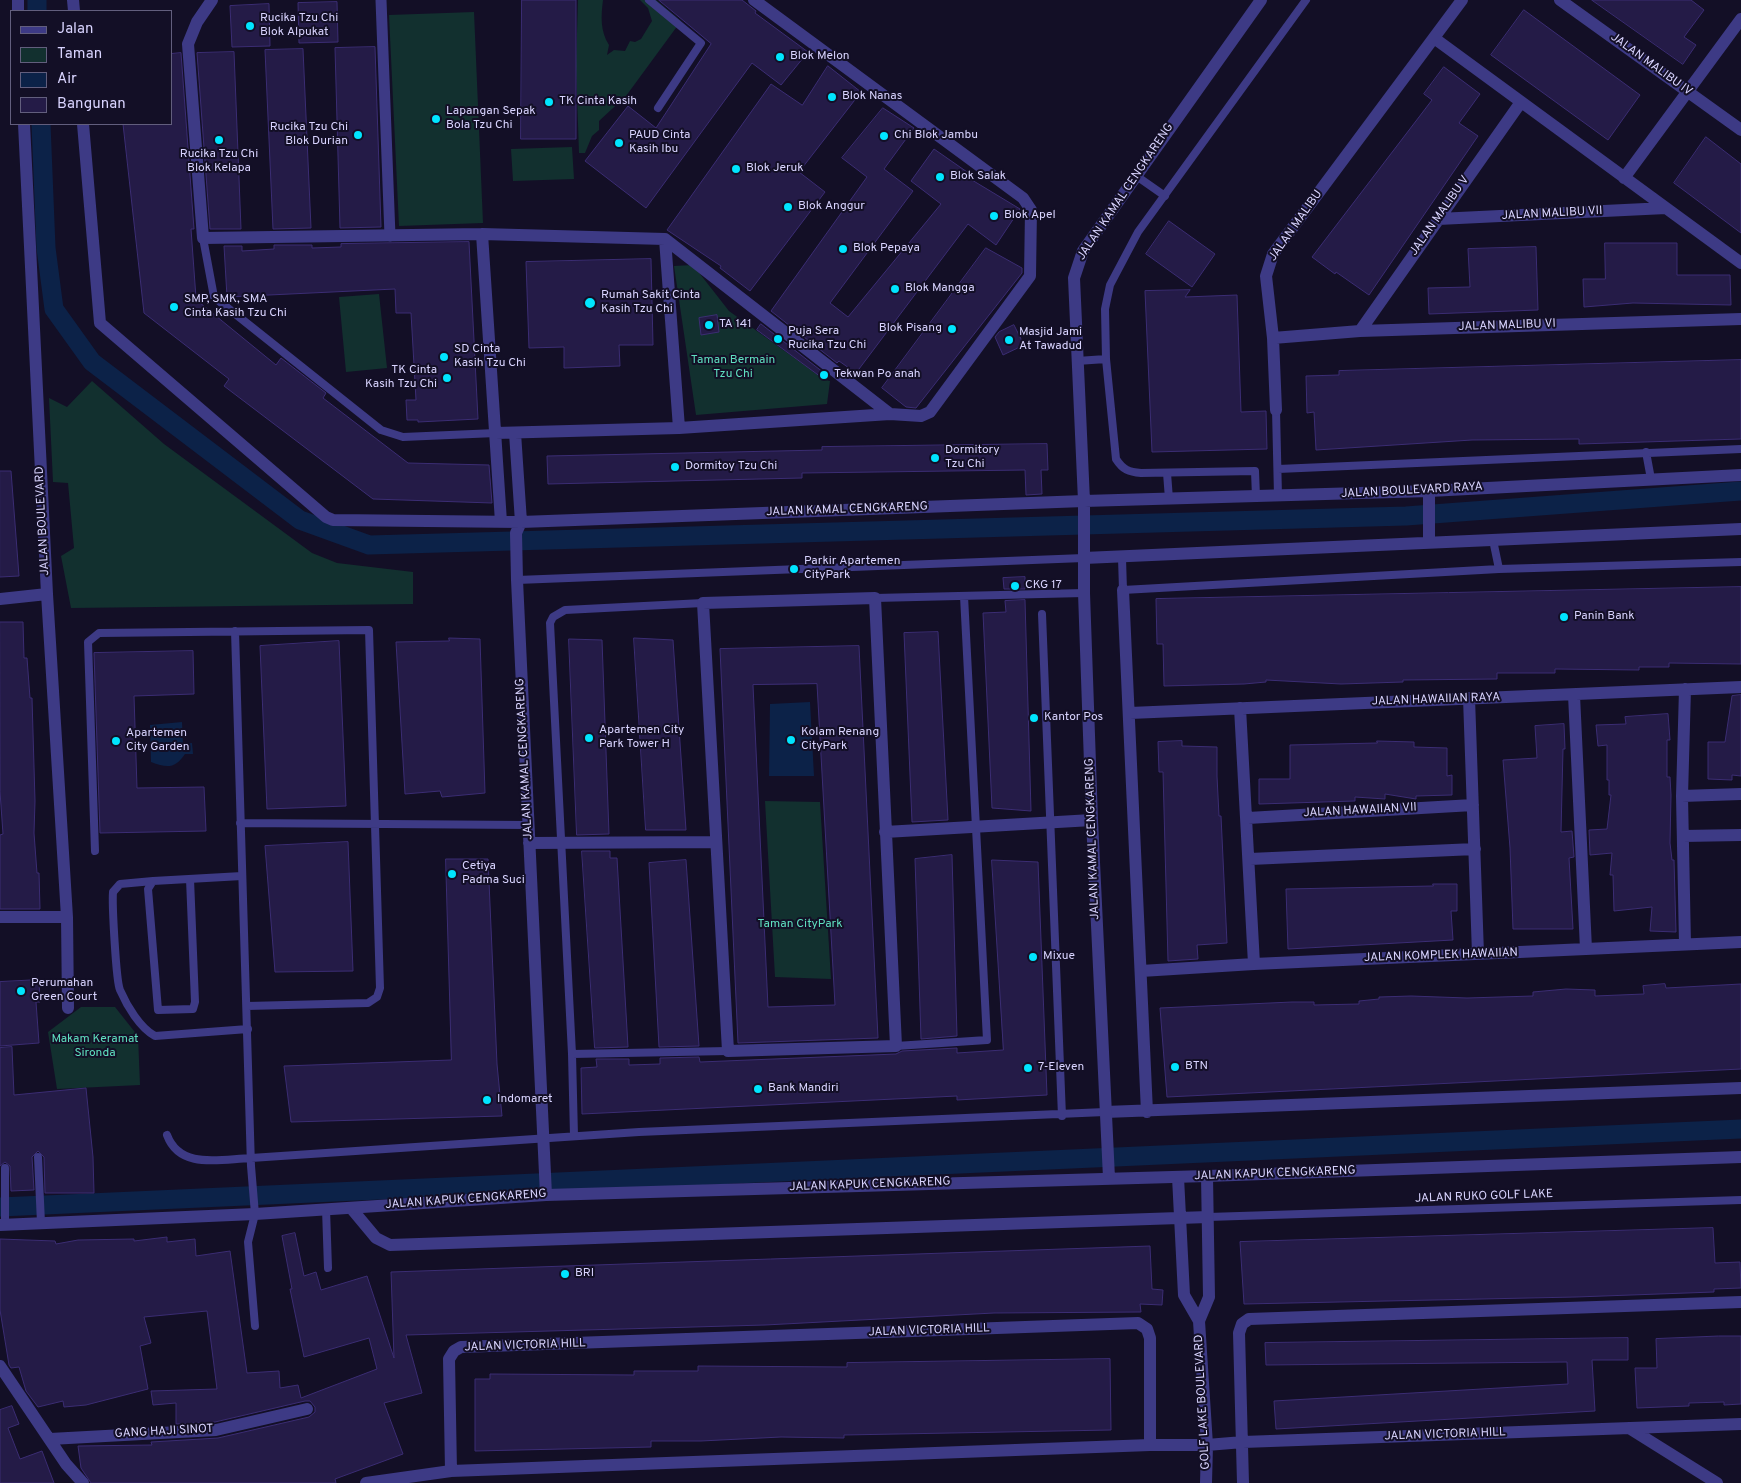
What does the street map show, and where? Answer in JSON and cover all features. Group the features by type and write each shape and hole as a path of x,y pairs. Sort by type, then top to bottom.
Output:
{"street":[{"path":"212,0 197,22 188,44 203,238 482,234 665,239 890,414"},
{"path":"381,0 390,236"},
{"path":"496,434 679,428 890,414 921,416 930,412 1030,276 1031,210 1022,198 754,0"},
{"name":"JALAN KAMAL CENGKARENG","path":"1109,1174 1092,820 1084,593 1084,501 1076,361 1074,278 1083,251 1135,175 1262,0"},
{"name":"JALAN MALIBU","path":"1276,410 1273,338 1266,276 1273,254 1462,0"},
{"name":"JALAN MALIBU IV","path":"1560,0 1741,130"},
{"path":"1624,178 1741,19"},
{"path":"1434,38 1741,263"},
{"name":"JALAN MALIBU V","path":"1360,331 1521,102"},
{"name":"JALAN BOULEVARD","path":"24,125 47,594 67,917 68,1008"},
{"name":"JALAN KAMAL CENGKARENG","path":"83,125 99,320 103,326 326,517 334,520 501,522 518,531 1084,501"},
{"name":"JALAN MALIBU VII","path":"1438,219 1666,208"},
{"path":"482,234 501,522"},
{"path":"665,239 679,428"},
{"name":"JALAN MALIBU VI","path":"1273,338 1360,331 1741,319"},
{"path":"515,433 518,531"},
{"name":"JALAN BOULEVARD RAYA","path":"1084,501 1278,496 1429,495 1651,479 1741,475"},
{"path":"1429,495 1429,539"},
{"path":"1084,552 1122,558 1429,539 1493,540 1741,529"},
{"name":"JALAN KAMAL CENGKARENG","path":"518,531 516,566 545,1139 546,1192"},
{"path":"1123,590 1130,713 1146,1112"},
{"path":"0,599 47,594"},
{"path":"875,598 896,1046 728,1051 703,603 875,598"},
{"name":"JALAN HAWAIIAN RAYA","path":"1130,713 1741,687"},
{"path":"1685,689 1682,796 1685,944"},
{"path":"1574,695 1586,949"},
{"path":"1469,698 1478,954"},
{"path":"1240,708 1248,818 1254,964"},
{"path":"1682,796 1741,794"},
{"name":"JALAN HAWAIIAN VII","path":"1248,818 1473,804"},
{"path":"885,832 1092,820"},
{"path":"1683,836 1741,834"},
{"path":"529,842 716,842"},
{"path":"1250,859 1475,848"},
{"path":"0,917 67,917"},
{"name":"JALAN KOMPLEK HAWAIIAN","path":"1141,971 1254,964 1741,942"},
{"path":"1106,1112 1146,1112 1741,1088"},
{"name":"JALAN KAPUK CENGKARENG","path":"4,1222 351,1208 546,1192 1109,1174 1178,1177 1741,1158"},
{"name":"GOLF LAKE BOULEVARD","path":"1199,1321 1209,1297 1207,1176"},
{"name":"GOLF LAKE BOULEVARD","path":"1178,1177 1178,1219 1184,1295 1199,1321 1207,1445 1206,1483"},
{"path":"351,1208 376,1238 390,1245 1208,1217"},
{"path":"1244,1483 1238,1333 1242,1324 1250,1319 1741,1302"},
{"name":"JALAN VICTORIA HILL","path":"1150,1445 1150,1338 1147,1329 1138,1323 461,1347 454,1351 449,1359 451,1471 1150,1445 1207,1445 1243,1442 1741,1424"},
{"path":"0,1366 66,1464 83,1483"},
{"name":"GANG HAJI SINOT","path":"50,1439 216,1430 307,1409"},
{"path":"1629,1428 1717,1483"},
{"path":"366,1483 451,1471"}],"lane":[{"path":"649,0 701,43 658,108"},
{"path":"1256,497 1255,471 1131,472 1121,466 1116,459 1106,359 1105,308 1110,285 1138,232 1306,0"},
{"path":"1135,175 1165,196"},
{"path":"203,238 214,297 381,430 403,437 496,434"},
{"path":"1076,361 1106,359"},
{"name":"JALAN MALIBU","path":"1276,410 1278,496"},
{"path":"1278,469 1741,449"},
{"path":"1646,452 1651,479"},
{"path":"1168,473 1169,499"},
{"path":"1493,540 1499,569"},
{"path":"517,580 1084,552"},
{"path":"1122,558 1123,590 1499,569 1741,562"},
{"path":"875,598 1084,593"},
{"path":"896,1046 987,1040 978,828 964,596"},
{"path":"574,1136 572,1054 550,629 553,617 565,610 703,603"},
{"path":"1042,614 1062,1116"},
{"path":"95,851 88,642 92,636 99,633 369,630 380,988 377,997 368,1003 247,1006"},
{"path":"235,631 254,1211 248,1242 255,1326"},
{"path":"240,823 528,824"},
{"path":"242,876 120,884 113,892 119,988 146,1031 155,1036 248,1029"},
{"path":"153,881 148,889 156,1004 158,1010 173,1012 193,1009 195,1002 190,879"},
{"path":"572,1054 728,1051"},
{"path":"167,1135 172,1147 190,1160 251,1158 574,1136 1062,1116 1106,1112"},
{"path":"38,1157 41,1221"},
{"path":"4,1222 5,1168"},
{"name":"JALAN RUKO GOLF LAKE","path":"1208,1217 1741,1200"},
{"path":"326,1209 328,1268"}],"green space":[{"path":"578,0 603,0 602,23 609,45 607,55 614,50 625,51 630,41 635,42 641,39 652,21 648,8 640,0 656,0 681,21 626,96 599,121 599,130 592,136 585,153 579,153 576,66"},
{"name":"Lapangan Sepak Bola Tzu Chi","path":"474,12 483,223 399,226 389,15"},
{"path":"572,147 574,179 513,181 511,149"},
{"name":"Taman Bermain Tzu Chi","path":"693,265 729,311 825,380 830,381 827,404 696,415 674,266"},
{"path":"379,294 387,368 346,372 339,297"},
{"path":"92,381 164,444 312,553 337,563 413,572 413,604 71,608 61,556 74,548 68,483 53,482 49,398 67,407"},
{"name":"Taman CityPark","path":"765,801 820,802 831,979 775,977"},
{"name":"Makam Keramat Sironda","path":"81,1007 115,1007 138,1036 140,1085 57,1089 48,1032"}],"water":[{"name":"Kolam Renang CityPark","path":"810,702 814,776 769,776 770,704"},
{"path":"182,722 183,744 192,743 193,754 185,754 178,762 170,766 151,762 150,725"}],"building":[{"name":"TK Cinta Kasih","path":"522,0 576,0 576,139 521,139"},
{"path":"659,0 742,0 756,11 755,13 808,52 781,85 752,63 646,208 585,161 628,106 656,128 711,44"},
{"path":"1592,0 1691,0 1704,10 1684,37 1696,45 1683,64"},
{"path":"337,2 338,42 299,43 298,3"},
{"name":"Rucika Tzu Chi Blok Alpukat","path":"269,4 270,46 232,47 230,6"},
{"path":"1524,10 1640,95 1608,140 1491,55"},
{"name":"Rucika Tzu Chi Blok Durian","path":"375,47 381,227 340,228 335,48"},
{"path":"303,49 311,228 273,229 265,50"},
{"name":"Rucika Tzu Chi Blok Kelapa","path":"234,52 241,229 210,229 197,53"},
{"name":"SMP, SMK, SMA Cinta Kasih Tzu Chi","path":"181,53 194,229 191,229 196,298 194,298 276,365 281,358 326,393 323,398 408,463 489,465 492,503 373,499 224,386 229,379 144,313 123,125 172,125 172,54"},
{"path":"828,66 861,92 799,172 825,192 750,291 720,268 721,266 667,230 771,84 802,105"},
{"path":"1444,67 1480,94 1459,123 1478,136 1369,295 1312,257 1432,100 1424,94"},
{"path":"883,108 914,128 884,169 913,191 830,303 848,317 941,204 911,181 934,149 970,174 967,177 1020,209 996,245 968,224 856,373 839,361 837,363 771,311 867,177 842,158"},
{"path":"1706,137 1741,164 1741,233 1674,183"},
{"path":"1169,221 1215,254 1192,287 1146,254"},
{"name":"SD Cinta Kasih Tzu Chi","path":"469,242 478,419 418,422 418,420 407,420 406,400 416,400 411,313 396,313 395,289 227,297 224,246 242,246 242,251 274,249 274,245 312,245 312,248 341,247 341,244"},
{"path":"1605,243 1677,243 1677,275 1730,275 1731,305 1633,303 1584,307 1583,279 1605,279"},
{"path":"1536,247 1538,310 1429,314 1428,288 1470,287 1468,249"},
{"name":"Blok Pisang","path":"986,248 1022,268 1022,273 916,408 906,407 882,388"},
{"name":"Rumah Sakit Cinta Kasih Tzu Chi","path":"651,259 653,345 619,345 620,366 564,368 564,347 529,348 526,262"},
{"path":"1190,290 1185,297 1237,295 1241,412 1266,411 1267,449 1152,452 1145,291"},
{"name":"TA 141","path":"717,315 719,332 701,335 699,318"},
{"path":"761,324 828,376 825,380 757,330"},
{"name":"Masjid Jami At Tawadud","path":"1014,325 1024,345 1003,355 995,337 999,332"},
{"path":"1741,360 1741,439 1579,444 1579,439 1472,440 1316,450 1314,412 1307,413 1306,376 1339,375 1339,371"},
{"path":"1047,444 1048,470 1041,470 1042,494 1026,495 1025,470 802,473 802,478 548,484 547,456 822,450 822,447"},
{"path":"0,471 11,471 19,576 0,577"},
{"name":"CKG 17","path":"1025,577 1025,589 1004,589 1003,578"},
{"path":"1741,587 1741,664 1669,663 1669,667 1639,667 1639,670 1555,669 1555,673 1497,673 1497,679 1403,680 1403,682 1341,684 1266,680 1266,682 1244,684 1164,686 1163,644 1157,644 1156,599"},
{"path":"1025,600 1031,811 992,808 983,613 1006,612 1005,601"},
{"path":"0,622 23,622 24,658 27,658 30,698 32,698 34,833 37,873 39,873 40,909 0,909 0,835 3,834 0,792"},
{"path":"938,632 948,820 912,822 904,633"},
{"path":"449,638 480,639 485,793 442,797 440,791 405,794 396,642 449,641"},
{"path":"634,638 673,640 686,830 646,830"},
{"name":"Apartemen City Park Tower H","path":"569,639 602,640 609,834 577,835"},
{"path":"339,641 346,806 267,809 260,646"},
{"path":"859,646 878,1038 738,1043 720,649","holes":["817,684 835,1005 768,1007 753,685"]},
{"name":"Apartemen City Garden","path":"193,651 194,694 134,696 137,788 204,787 206,831 100,833 94,653"},
{"path":"1741,695 1741,776 1732,775 1732,780 1708,779 1708,742 1725,742 1732,696"},
{"path":"1668,714 1670,740 1667,740 1667,777 1670,777 1670,843 1672,860 1674,860 1676,932 1650,931 1652,907 1614,911 1613,875 1610,875 1612,853 1590,855 1589,830 1607,829 1611,795 1609,795 1609,780 1607,780 1607,745 1598,746 1596,725 1626,724 1625,717"},
{"path":"1564,724 1565,749 1563,749 1561,832 1572,831 1574,857 1569,858 1573,929 1513,929 1510,848 1503,760 1537,758 1535,726"},
{"path":"1182,741 1182,746 1217,747 1219,816 1221,816 1227,943 1197,945 1198,959 1168,961 1163,772 1159,772 1158,742"},
{"path":"1377,741 1414,742 1414,747 1447,748 1447,776 1452,775 1452,795 1416,796 1416,799 1385,794 1385,799 1355,797 1355,801 1259,804 1259,779 1290,779 1290,745 1377,743"},
{"path":"348,842 353,971 275,972 265,846"},
{"path":"582,851 610,851 610,858 617,858 628,1047 595,1048"},
{"path":"952,855 957,1036 921,1039 915,859"},
{"path":"446,859 488,859 497,1064 502,1116 291,1122 284,1066 451,1060"},
{"path":"686,860 699,1046 659,1047 649,863"},
{"path":"992,860 1038,862 1047,1095 957,1100 957,1096 582,1114 581,1068 597,1067 596,1059 629,1059 629,1065 660,1064 660,1058 699,1057 700,1062 896,1054 902,1051 957,1048 957,1053 1003,1050"},
{"path":"1433,884 1457,884 1457,911 1451,911 1453,940 1288,949 1286,889 1433,886"},
{"path":"39,980 40,1002 36,1002 39,1043 0,1046 0,982"},
{"path":"1665,984 1666,988 1741,984 1741,1069 1167,1097 1160,1008 1292,1002 1314,1002 1314,1005 1359,1004 1359,1001 1379,999 1379,997 1467,998 1533,996 1533,992 1566,989 1595,990 1595,996 1644,994 1643,986"},
{"path":"12,1047 14,1095 86,1088 93,1157 94,1193 45,1193 44,1157 38,1151 32,1157 34,1190 11,1191 10,1166 5,1162 0,1166 0,1048"},
{"path":"1713,1228 1715,1263 1740,1262 1741,1288 1714,1289 1714,1292 1576,1297 1244,1304 1240,1242"},
{"path":"295,1233 304,1276 316,1272 321,1290 367,1276 394,1358 391,1272 1150,1246 1152,1289 1163,1290 1162,1305 1140,1304 1141,1312 994,1313 765,1325 406,1335 422,1393 384,1403 403,1454 335,1479 336,1483 91,1483 81,1468 78,1446 152,1445 151,1442 218,1438 309,1417 315,1412 315,1407 310,1401 305,1401 215,1422 176,1424 176,1403 153,1405 151,1391 217,1389 207,1311 144,1317 151,1343 140,1346 148,1389 86,1405 64,1407 63,1401 38,1407 26,1391 19,1367 11,1368 9,1365 0,1310 0,1239 55,1241 56,1244 78,1240 134,1239 134,1241 167,1237 167,1242 195,1239 196,1256 230,1251 247,1373 279,1371 280,1388 298,1385 301,1398 377,1369 369,1338 304,1357 290,1289 292,1289 282,1236"},
{"path":"1741,1336 1741,1404 1724,1405 1724,1402 1689,1403 1689,1406 1637,1408 1635,1368 1657,1368 1656,1339"},
{"path":"1628,1338 1628,1360 1592,1360 1595,1411 1276,1429 1274,1401 1568,1384 1567,1362 1266,1365 1265,1343"},
{"path":"1110,1359 1111,1430 844,1435 844,1438 781,1437 701,1441 651,1441 651,1447 475,1451 475,1379 490,1379 490,1374 634,1375 634,1371 698,1371 698,1366 847,1367 847,1363"},
{"path":"12,1406 19,1424 8,1428 20,1459 42,1451 54,1483 0,1483 0,1410"}],"waterway":[{"path":"37,0 37,10"},
{"path":"41,125 46,248 54,309 92,362 300,520 369,545 1406,516 1741,491"},
{"path":"0,1207 1741,1129"}],"place":[{"name":"Rucika Tzu Chi Blok Alpukat","path":"250,26"},
{"name":"Blok Melon","path":"780,57"},
{"name":"Blok Nanas","path":"832,97"},
{"name":"TK Cinta Kasih","path":"549,102"},
{"name":"Lapangan Sepak Bola Tzu Chi","path":"436,119"},
{"name":"Rucika Tzu Chi Blok Durian","path":"358,135"},
{"name":"Chi Blok Jambu","path":"884,136"},
{"name":"Rucika Tzu Chi Blok Kelapa","path":"219,140"},
{"name":"PAUD Cinta Kasih Ibu","path":"619,143"},
{"name":"Blok Jeruk","path":"736,169"},
{"name":"Blok Salak","path":"940,177"},
{"name":"Blok Anggur","path":"788,207"},
{"name":"Blok Apel","path":"994,216"},
{"name":"Blok Pepaya","path":"843,249"},
{"name":"Blok Mangga","path":"895,289"},
{"name":"Rumah Sakit Cinta Kasih Tzu Chi","path":"590,303"},
{"name":"SMP, SMK, SMA Cinta Kasih Tzu Chi","path":"174,307"},
{"name":"TA 141","path":"709,325"},
{"name":"Blok Pisang","path":"952,329"},
{"name":"Puja Sera Rucika Tzu Chi","path":"778,339"},
{"name":"Masjid Jami At Tawadud","path":"1009,340"},
{"name":"SD Cinta Kasih Tzu Chi","path":"444,357"},
{"name":"Tekwan Po anah","path":"824,375"},
{"name":"TK Cinta Kasih Tzu Chi","path":"447,378"},
{"name":"Dormitory Tzu Chi","path":"935,458"},
{"name":"Dormitoy Tzu Chi","path":"675,467"},
{"name":"Parkir Apartemen CityPark","path":"794,569"},
{"name":"CKG 17","path":"1015,586"},
{"name":"Panin Bank","path":"1564,617"},
{"name":"Kantor Pos","path":"1034,718"},
{"name":"Apartemen City Park Tower H","path":"589,738"},
{"name":"Kolam Renang CityPark","path":"791,740"},
{"name":"Apartemen City Garden","path":"116,741"},
{"name":"Cetiya Padma Suci","path":"452,874"},
{"name":"Mixue","path":"1033,957"},
{"name":"Perumahan Green Court","path":"21,991"},
{"name":"BTN","path":"1175,1067"},
{"name":"7-Eleven","path":"1028,1068"},
{"name":"Bank Mandiri","path":"758,1089"},
{"name":"Indomaret","path":"487,1100"},
{"name":"BRI","path":"565,1274"}]}
